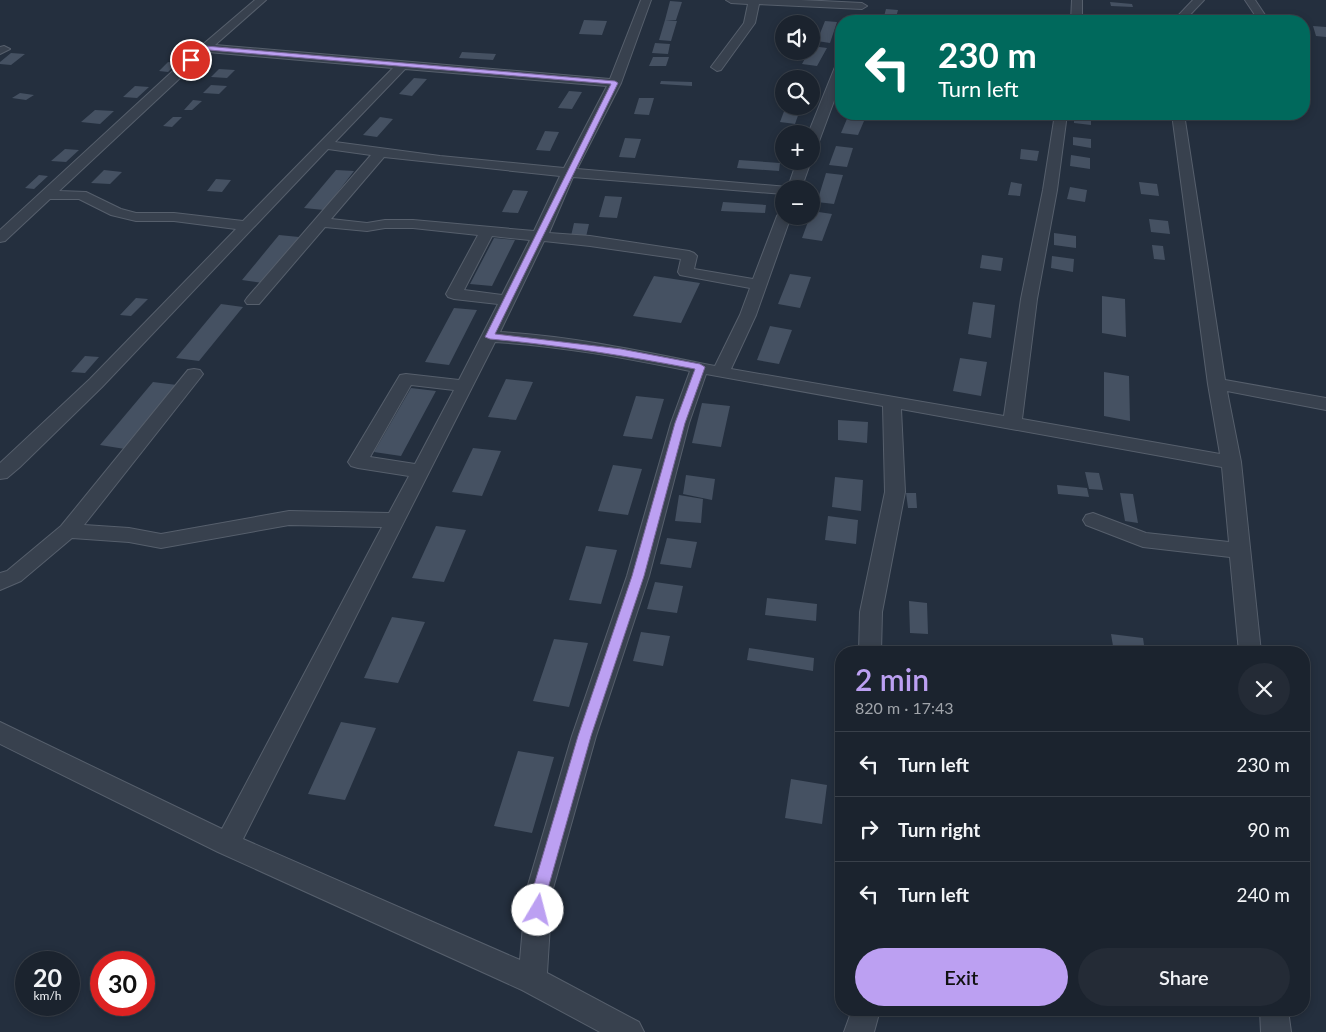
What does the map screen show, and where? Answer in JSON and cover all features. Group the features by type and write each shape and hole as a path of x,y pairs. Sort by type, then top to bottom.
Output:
{"street":[{"path":"0,238 261,0"},
{"path":"227,844 490,337 540,236 568,174 615,83 646,0"},
{"path":"732,0 862,6"},
{"path":"1077,0 1077,15"},
{"path":"1184,15 1199,0"},
{"path":"1250,0 1260,15"},
{"path":"717,67 749,23 758,1"},
{"path":"207,48 615,83"},
{"path":"4,466 96,383 403,64"},
{"path":"818,125 835,83"},
{"path":"1012,423 1029,299 1050,190 1059,120"},
{"path":"1179,120 1217,384 1231,462 1249,646"},
{"path":"326,145 380,153 568,174 775,189"},
{"path":"253,300 380,153"},
{"path":"45,196 81,195 116,212 136,217 174,217 246,226"},
{"path":"321,222 367,227 385,224 412,224 590,241 688,256 686,272 760,285"},
{"path":"532,980 539,892 584,736 638,576 680,423 760,285 781,225"},
{"path":"487,231 454,294 508,300"},
{"path":"490,337 621,352 1231,462"},
{"path":"0,582 14,576 68,531 194,374"},
{"path":"421,470 358,462 406,379 465,386"},
{"path":"1217,384 1326,404"},
{"path":"870,646 871,612 895,492 892,402"},
{"path":"68,531 129,535 161,541 289,518 395,520"},
{"path":"1093,520 1143,540 1240,551"},
{"path":"0,732 24,746 227,844 532,980 629,1032"},
{"path":"859,1032 864,1016"},
{"path":"1275,1016 1276,1032"}],"building":[{"path":"670,1 682,2 676,20 665,20"},
{"path":"1110,2 1132,4 1133,7 1111,6"},
{"path":"886,9 898,10 897,15 884,15"},
{"path":"584,20 607,21 602,35 579,34"},
{"path":"665,20 677,21 671,41 659,40"},
{"path":"825,21 835,22 830,43 820,41 820,34"},
{"path":"1313,26 1326,27 1326,37 1316,36"},
{"path":"655,43 670,44 668,54 652,53"},
{"path":"820,47 827,48 817,66 802,64 804,60 820,60"},
{"path":"462,52 496,54 493,60 459,58"},
{"path":"11,53 25,54 11,65 0,64 0,62"},
{"path":"653,57 669,57 666,66 649,66"},
{"path":"168,62 177,63 168,72 159,71"},
{"path":"219,69 235,70 227,78 211,77"},
{"path":"414,78 427,79 412,96 399,94"},
{"path":"661,81 692,82 692,86 660,84"},
{"path":"211,85 227,86 219,94 203,93"},
{"path":"135,86 149,87 137,98 123,97"},
{"path":"569,91 582,92 572,109 558,108"},
{"path":"20,93 34,95 26,100 12,98"},
{"path":"639,98 654,98 649,115 634,114"},
{"path":"193,100 202,101 192,110 184,110"},
{"path":"95,110 114,111 100,124 81,122"},
{"path":"783,115 798,115 795,124 780,122"},
{"path":"173,117 182,117 172,127 163,126"},
{"path":"380,117 393,119 377,137 363,135"},
{"path":"846,120 864,120 858,135 841,133"},
{"path":"1074,120 1091,120 1091,125 1074,123"},
{"path":"545,131 559,132 550,151 536,150"},
{"path":"1073,137 1091,139 1091,148 1073,145"},
{"path":"625,138 641,139 635,158 619,157"},
{"path":"836,146 853,148 847,167 829,165"},
{"path":"65,149 79,150 66,162 51,161"},
{"path":"1021,149 1039,151 1037,161 1020,159"},
{"path":"1071,155 1090,158 1090,169 1070,166"},
{"path":"739,160 775,163 775,170 779,170 779,171 737,168"},
{"path":"104,170 122,172 110,184 91,183"},
{"path":"336,170 354,171 324,210 304,208"},
{"path":"826,173 843,175 834,204 820,202 820,192"},
{"path":"39,175 48,176 34,189 25,188"},
{"path":"216,179 231,180 222,192 207,191"},
{"path":"1011,182 1022,184 1020,196 1008,195"},
{"path":"1139,182 1157,184 1159,196 1141,194"},
{"path":"1070,187 1087,190 1085,202 1067,199"},
{"path":"513,190 528,191 518,213 502,212"},
{"path":"605,196 622,197 617,218 599,217"},
{"path":"723,202 766,205 765,213 721,211"},
{"path":"820,212 832,214 822,241 802,238 807,225 820,225"},
{"path":"1149,219 1168,221 1170,234 1151,232"},
{"path":"574,223 589,224 586,237 571,236"},
{"path":"1054,233 1076,236 1076,248 1054,245"},
{"path":"279,235 299,237 263,283 242,280"},
{"path":"494,238 515,240 492,286 470,284"},
{"path":"1152,245 1163,246 1165,260 1154,259"},
{"path":"982,255 1003,258 1001,271 980,268"},
{"path":"1052,256 1074,259 1073,272 1051,268"},
{"path":"790,274 811,277 800,308 778,304"},
{"path":"654,276 700,283 681,323 633,316"},
{"path":"1102,296 1125,299 1126,337 1102,333"},
{"path":"136,298 148,299 131,316 120,315"},
{"path":"973,302 995,305 991,338 968,334"},
{"path":"221,304 243,307 199,361 176,358"},
{"path":"454,308 477,310 449,365 425,362"},
{"path":"770,326 792,330 779,364 757,360"},
{"path":"85,356 99,357 85,373 71,372"},
{"path":"960,358 987,362 981,396 953,391"},
{"path":"1104,372 1129,376 1130,421 1104,416"},
{"path":"506,379 533,382 516,420 488,417"},
{"path":"153,382 177,385 125,449 100,445"},
{"path":"411,388 436,391 401,456 374,452"},
{"path":"636,396 664,399 652,439 623,436"},
{"path":"702,403 730,406 721,447 692,443"},
{"path":"838,420 868,422 867,443 838,440"},
{"path":"473,448 501,451 482,496 452,492"},
{"path":"613,465 642,469 628,515 598,511"},
{"path":"1085,472 1099,473 1103,490 1089,489"},
{"path":"686,475 715,479 712,500 683,494"},
{"path":"835,477 863,480 861,511 832,507"},
{"path":"1057,485 1087,488 1089,497 1058,494"},
{"path":"906,493 916,493 917,508 908,508"},
{"path":"1120,493 1133,494 1138,523 1125,521"},
{"path":"679,495 703,499 701,523 675,521"},
{"path":"828,516 858,520 856,544 825,540"},
{"path":"436,526 466,530 444,582 412,578"},
{"path":"667,538 697,542 691,568 660,564"},
{"path":"586,546 617,550 601,604 569,600"},
{"path":"655,582 683,586 677,613 647,609"},
{"path":"767,598 817,604 816,621 765,615"},
{"path":"909,601 927,603 928,634 910,633"},
{"path":"392,617 425,622 398,683 364,678"},
{"path":"641,632 670,636 663,666 633,661"},
{"path":"1111,634 1143,638 1144,646 1113,646"},
{"path":"554,639 588,643 569,707 533,701"},
{"path":"749,648 814,658 813,671 747,660"},
{"path":"341,722 376,728 345,800 308,794"},
{"path":"518,751 554,757 532,833 494,826"},
{"path":"791,779 827,785 822,824 785,818"}],"route":[{"path":"191,60 207,48 342,58 615,83 568,174 490,337 621,352 700,367 680,423 638,576 584,736 539,892 538,910"}]}
